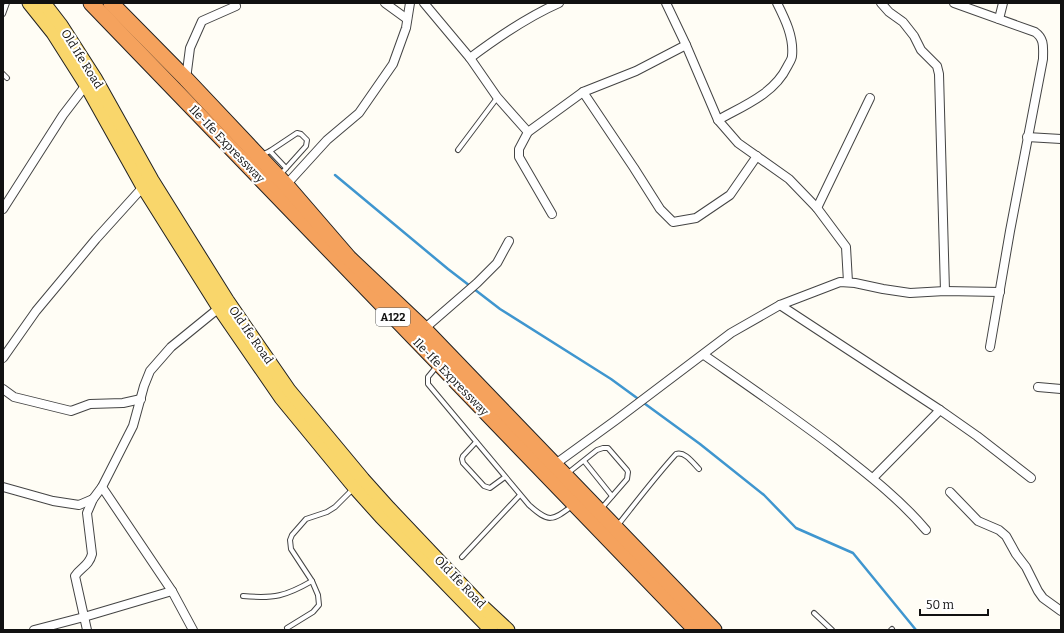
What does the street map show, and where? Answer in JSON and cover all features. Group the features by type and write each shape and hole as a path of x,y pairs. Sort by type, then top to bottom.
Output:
{"highway":[{"name":"Ile-Ife Expressway","path":"91,3 696,630"},
{"name":"Ile-Ife Expressway","path":"111,3 186,79 264,154 349,258 424,329 714,630"}],"main road":[{"name":"Old Ife Road","path":"29,3 52,33 86,85 144,187 227,300 289,390 363,479 475,607 491,630"},
{"name":"Old Ife Road","path":"44,3 95,78 152,180 218,308 281,398 355,488 475,607 508,630"}],"street":[{"path":"385,3 407,19"},
{"path":"283,177 359,113 393,64 406,28 410,3"},
{"path":"424,3 470,58 497,97 528,132"},
{"path":"470,58 504,33 547,8 559,3"},
{"path":"666,3 686,45 718,120 738,143 789,179 817,208 846,247 848,282"},
{"path":"718,120 757,99 776,85 784,74 792,57 791,44 786,21 777,3"},
{"path":"881,3 889,12 903,22 914,36 921,50 937,66 939,74 945,291"},
{"path":"954,3 1036,32 1043,40 1043,59 1027,137 990,347"},
{"path":"999,19 1003,3"},
{"path":"186,79 190,48 202,21 236,6"},
{"path":"552,214 519,157 519,149 528,132 583,92 636,71 686,45"},
{"path":"3,209 63,115 86,85"},
{"path":"583,92 660,209 672,222 696,218 730,195 757,156"},
{"path":"817,208 870,98"},
{"path":"1027,137 1061,139"},
{"path":"3,358 36,311 96,239 144,187"},
{"path":"424,329 477,283 497,263 509,241"},
{"path":"559,470 731,333 780,305 840,282 848,282 910,293 945,291 1000,292"},
{"path":"780,305 940,410 977,436 1031,478"},
{"path":"87,630 75,576 86,566 92,554 87,513 92,499 102,487 134,426 144,386 150,371 170,347 218,308"},
{"path":"704,355 786,412 873,478 911,512 926,530"},
{"path":"1038,387 1061,389"},
{"path":"3,389 14,397 71,411 90,404 123,403 141,399"},
{"path":"873,478 940,410"},
{"path":"3,487 53,501 79,505 92,499"},
{"path":"102,487 172,591 193,630"},
{"path":"950,492 978,521 999,530 1006,536 1016,554 1026,567 1040,594 1043,598 1061,611"},
{"path":"34,630 172,591"}],"lane":[{"path":"3,14 7,3"},
{"path":"3,74 7,78"},
{"path":"458,150 497,97"},
{"path":"264,154 297,133 301,134 307,140 307,144 283,177"},
{"path":"439,364 428,376 428,384 520,495 538,513 547,518 557,517 574,504"},
{"path":"476,442 463,456 463,463 484,486 490,488 505,476"},
{"path":"559,470 584,460 598,450 606,447 608,448 628,472 627,479 599,512"},
{"path":"615,528 656,476 676,454 683,454 699,469"},
{"path":"584,460 612,496"},
{"path":"287,628 318,608 319,600 312,581 298,557 291,549 290,540 292,535 306,519 328,512 355,488"},
{"path":"462,557 520,495"},
{"path":"243,596 260,598 284,595 295,591 312,581"},
{"path":"814,613 832,630"}],"waterway":[{"path":"335,175 448,269 500,309 611,379 700,444 764,495 796,528 853,553 916,630"}]}
